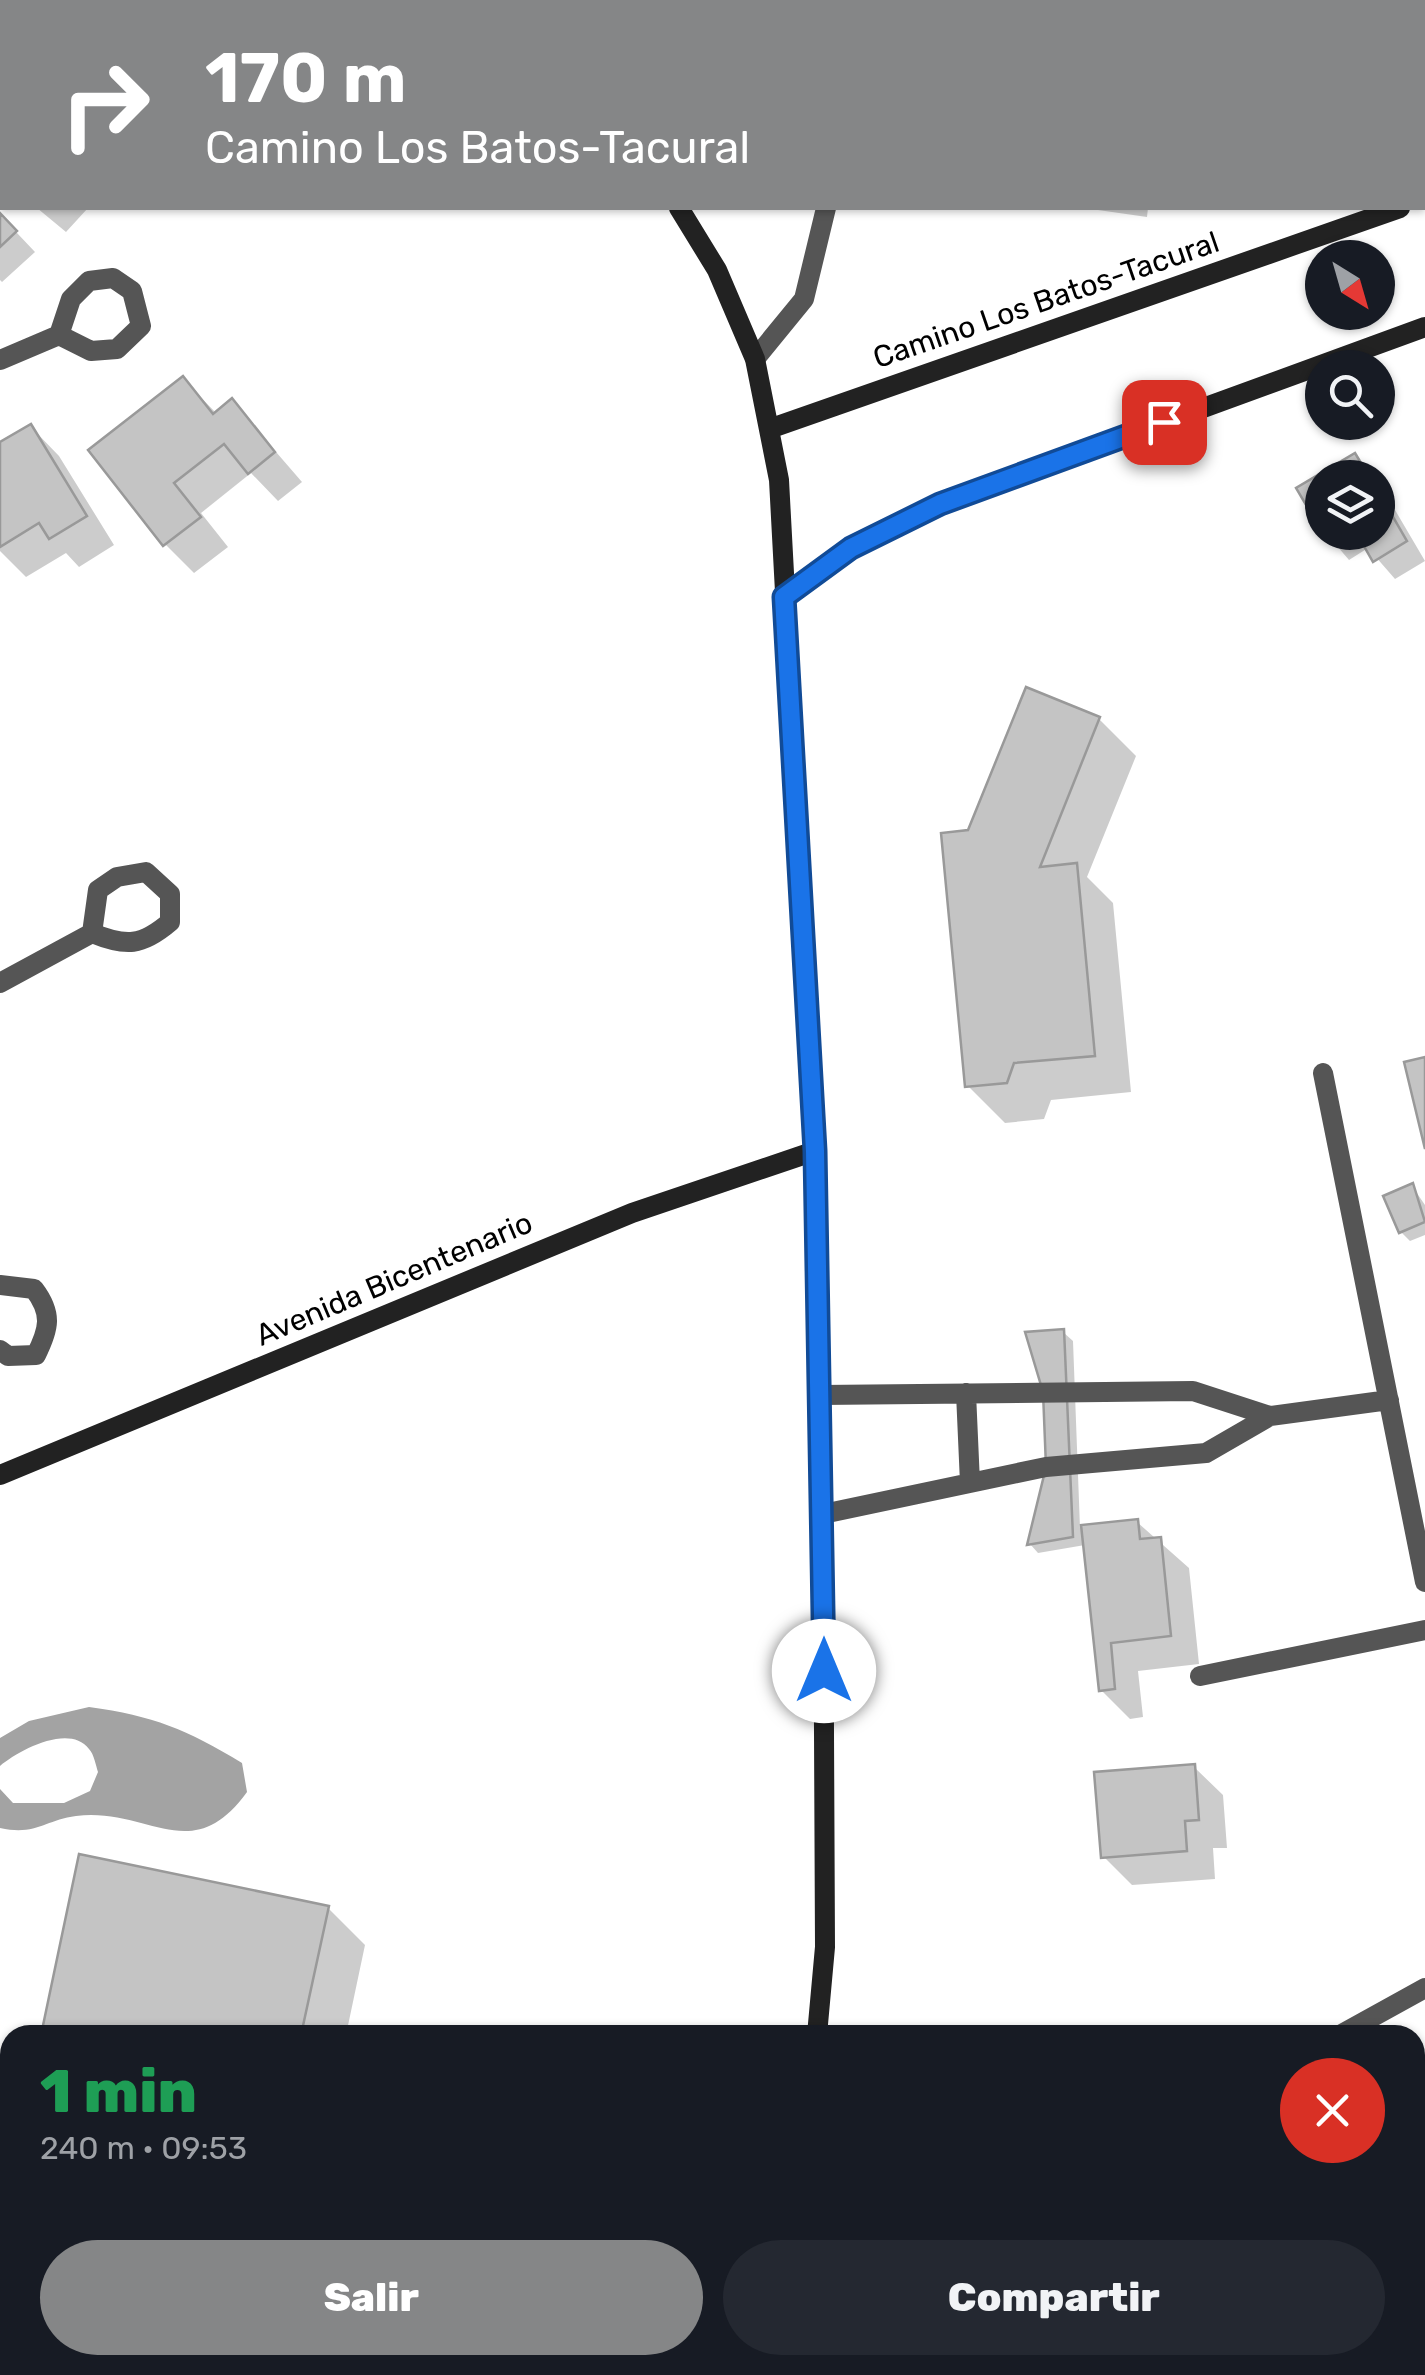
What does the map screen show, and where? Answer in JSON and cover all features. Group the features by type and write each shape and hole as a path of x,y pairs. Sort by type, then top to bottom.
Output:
{"street":[{"path":"679,210 717,270 756,359 778,480 815,1151 824,1514 825,1947 819,2025"},
{"path":"756,359 804,299 826,210"},
{"name":"Camino Los Batos-Tacural","path":"769,428 1394,210"},
{"path":"784,597 851,548 940,504 1425,327"},
{"path":"0,360 58,334"},
{"path":"0,983 92,933"},
{"path":"1323,1073 1425,1582"},
{"name":"Avenida Bicentenario","path":"0,1475 632,1213 815,1151"},
{"path":"0,1285 34,1289 48,1307 48,1331 36,1355 8,1356 0,1350"},
{"path":"821,1395 1192,1391 1270,1416"},
{"path":"966,1393 970,1483"},
{"path":"824,1514 1046,1467 1206,1453 1270,1416 1389,1400"},
{"path":"1200,1676 1425,1630"},
{"path":"1358,2025 1425,1988"}],"shaded area":[{"path":"89,1707 151,1720 204,1741 242,1763 247,1792 227,1815 207,1827 188,1831 102,1816 65,1818 32,1829 0,1828 0,1789 13,1803 64,1803 90,1791 98,1772 89,1749 69,1739 31,1747 0,1766 0,1738 29,1721"}],"building":[{"path":"0,213 17,231 0,247"},
{"path":"183,376 213,414 232,398 275,452 248,474 224,444 174,483 201,517 163,546 88,450"},
{"path":"31,424 87,516 49,539 39,523 0,547 0,442"},
{"path":"1305,483 1305,503 1296,488"},
{"path":"1395,520 1407,541 1395,548"},
{"path":"1366,550 1392,550 1373,562"},
{"path":"1026,687 1100,717 1040,867 1077,863 1095,1056 1014,1063 1007,1083 965,1087 941,833 968,830"},
{"path":"1425,1057 1425,1149 1404,1062"},
{"path":"1413,1183 1425,1222 1399,1233 1383,1196"},
{"path":"1064,1329 1073,1537 1027,1545 1046,1467 1043,1392 1025,1332"},
{"path":"1138,1519 1140,1539 1161,1537 1171,1636 1111,1643 1115,1689 1099,1691 1081,1525"},
{"path":"1195,1764 1199,1820 1185,1821 1187,1851 1101,1858 1094,1772"},
{"path":"79,1854 329,1906 303,2025 43,2025"}],"route":[{"path":"824,1671 815,1151 784,597 851,548 940,504 1164,422"}]}
